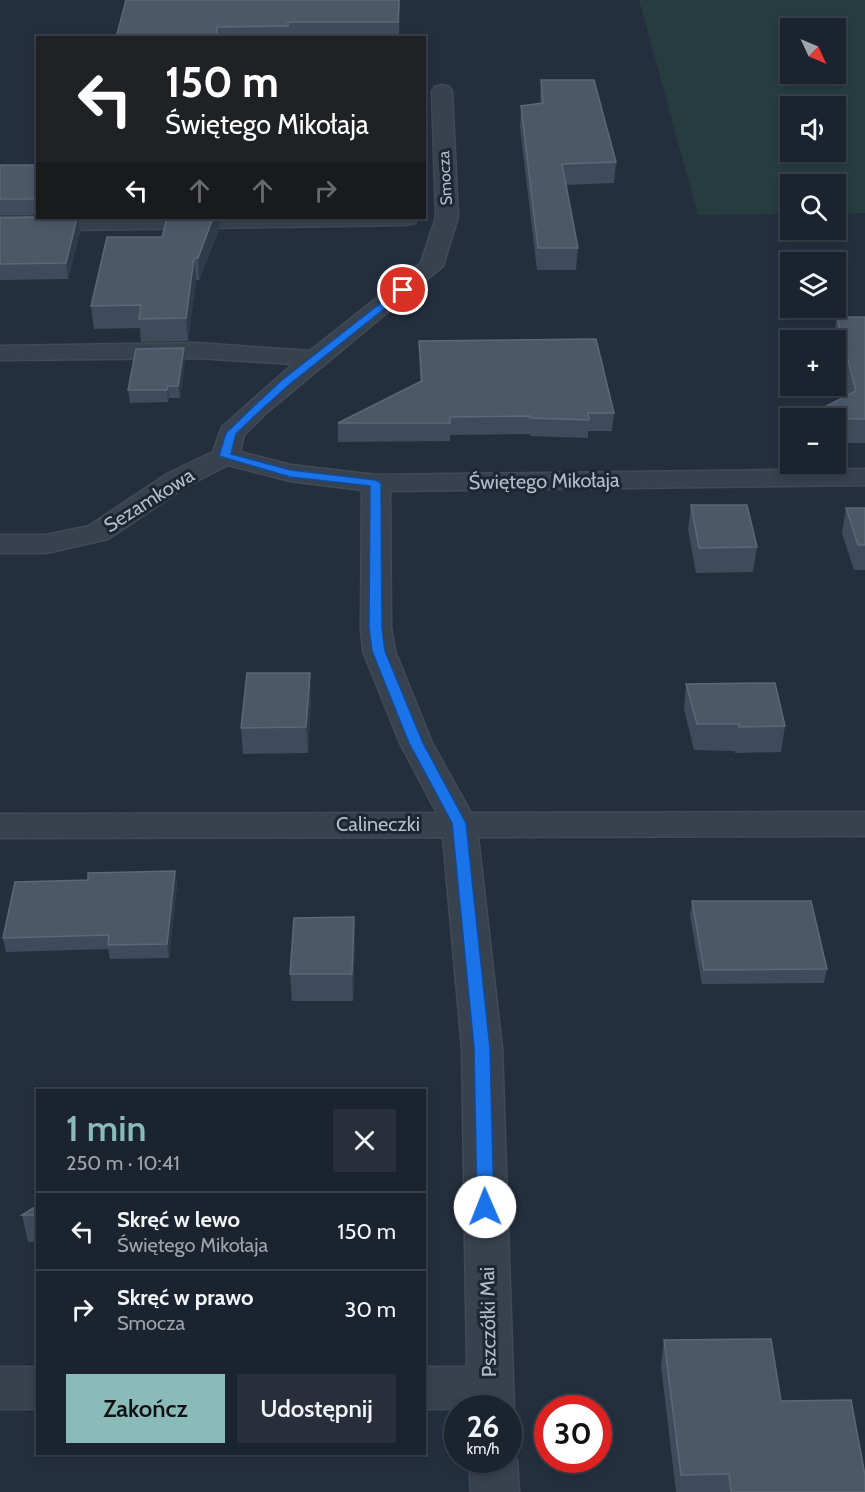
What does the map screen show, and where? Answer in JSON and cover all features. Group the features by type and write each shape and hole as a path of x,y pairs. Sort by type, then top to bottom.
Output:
{"street":[{"name":"Smocza","path":"225,456 231,433 314,359 432,266 447,217 442,91"},
{"path":"426,217 447,217"},
{"path":"0,224 339,219"},
{"path":"0,353 207,349 260,352 314,359"},
{"name":"Świętego Mikołaja","path":"225,456 290,474 376,483 865,477"},
{"name":"Sezamkowa","path":"0,544 46,544 98,533 177,480 225,456"},
{"name":"Pszczółki Mai","path":"376,483 376,628 379,651 416,743 459,823 482,1048 490,1395"},
{"name":"Calineczki","path":"0,826 459,823 865,824"},
{"path":"0,1388 36,1388"},
{"name":"Pszczółki Mai","path":"426,1388 470,1395"},
{"path":"494,1473 495,1492"}],"green space":[{"path":"639,0 865,0 865,213 846,214 846,174 780,174 780,214 698,215"}],"building":[{"path":"126,0 399,0 398,22 288,22 288,26 217,27 217,36 117,36"},
{"path":"541,80 594,80 616,162 562,164 578,248 538,248 521,106 543,103"},
{"path":"0,165 36,165 36,199 0,199"},
{"path":"0,218 77,219 66,263 0,264"},
{"path":"167,219 213,219 198,258 194,258 186,318 139,319 141,305 91,306 107,237 162,237"},
{"path":"865,317 865,419 846,419 846,408 823,408 856,391 846,352 846,330 840,330 837,318"},
{"path":"596,339 614,413 588,413 589,420 530,418 530,416 450,417 450,423 338,423 422,381 419,341"},
{"path":"184,348 178,386 168,386 167,390 128,390 136,349"},
{"path":"691,505 747,505 757,547 699,548"},
{"path":"846,508 865,508 865,545 858,545"},
{"path":"247,673 310,673 306,727 241,728"},
{"path":"775,683 785,726 739,727 739,724 697,724 686,684"},
{"path":"175,871 167,944 108,945 109,935 3,938 15,882 88,880 88,873"},
{"path":"692,901 811,901 827,969 704,970"},
{"path":"354,917 352,974 290,974 294,918"},
{"path":"36,1206 36,1215 22,1215"},
{"path":"771,1339 781,1401 851,1400 865,1475 865,1492 731,1492 729,1474 681,1475 664,1340"}],"route":[{"path":"403,290 314,359 257,408 231,433 225,456 290,474 376,483 376,628 379,651 416,743 459,823 482,1048 485,1207"}]}
